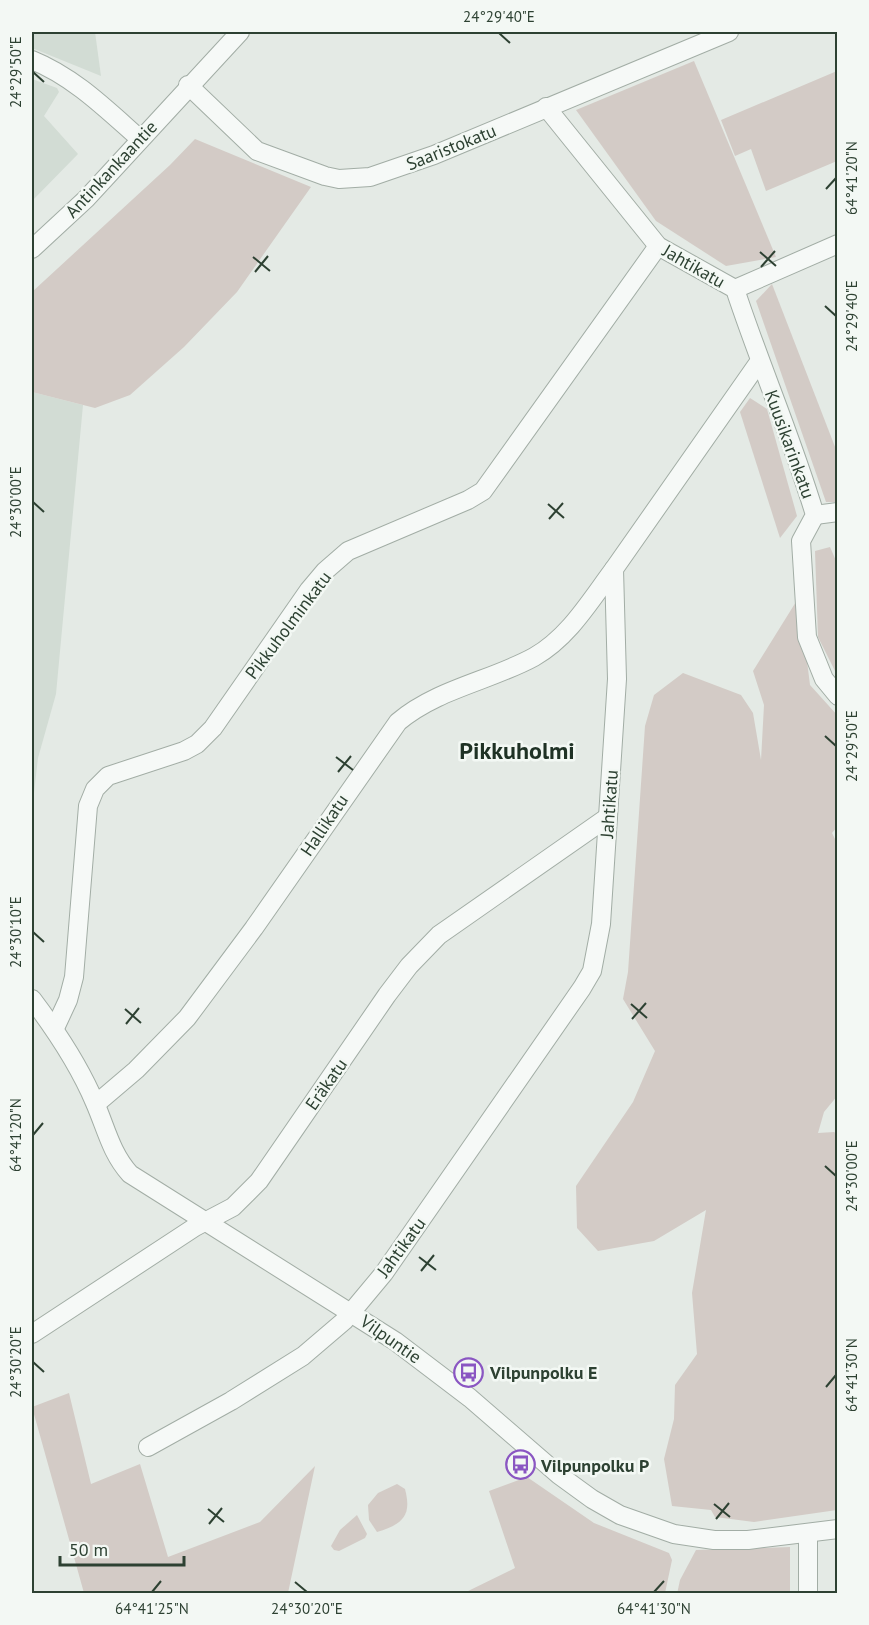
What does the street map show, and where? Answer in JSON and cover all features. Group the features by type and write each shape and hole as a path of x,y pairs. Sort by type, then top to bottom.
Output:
{"street":[{"name":"Antinkankaantie","path":"32,249 86,199 188,85 240,32"},
{"name":"Saaristokatu","path":"188,85 257,151 339,179 370,177 394,171 729,32"},
{"path":"32,60 54,69 72,81 140,139"},
{"name":"Jahtikatu","path":"546,107 658,246 735,289 759,362"},
{"path":"735,289 837,244"},
{"name":"Pikkuholminkatu","path":"55,1028 68,1000 74,976 88,806 95,789 108,776 184,751 196,744 213,728 309,590 348,551 468,500 483,491 658,246"},
{"path":"614,569 759,362"},
{"name":"Kuusikarinkatu","path":"759,362 799,460 815,515 801,541 807,637 824,679 837,696"},
{"path":"815,515 837,512"},
{"name":"Jahtikatu","path":"148,1447 231,1401 303,1356 352,1312 384,1273 552,1033 592,971 601,924 616,679 614,569"},
{"name":"Hallikatu","path":"96,1104 136,1070 187,1018 254,928 398,722 417,706 533,657 551,645 570,629 614,569"},
{"name":"Eräkatu","path":"32,1334 206,1221 233,1207 259,1181 409,966 439,935 608,817"},
{"name":"Vilpuntie","path":"32,999 55,1028 96,1104 118,1161 130,1174 352,1312 440,1374 573,1486 620,1515 661,1530 705,1539 748,1540 837,1529"},
{"path":"808,1533 808,1593"}],"shaded area":[{"path":"32,32 95,32 101,76 32,48"},
{"path":"694,61 776,257 726,266 656,221 576,110"},
{"path":"837,71 837,161 766,191 751,149 735,156 721,120"},
{"path":"32,79 57,88 59,92 44,116 78,154 32,201"},
{"path":"195,139 311,187 237,292 184,347 130,395 95,408 32,392 32,292 170,165"},
{"path":"772,284 837,452 837,502 826,502 756,301"},
{"path":"32,392 83,405 56,694 38,758 32,810"},
{"path":"750,398 767,409 797,516 780,538 740,412"},
{"path":"830,547 837,563 837,675 818,637 815,551"},
{"path":"799,597 810,685 838,716 838,826 832,833 838,845 838,1095 824,1112 818,1133 834,1132 837,1134 837,1510 754,1522 715,1517 711,1510 672,1506 664,1459 674,1419 675,1385 697,1354 692,1293 706,1210 654,1241 598,1251 577,1228 576,1186 633,1102 655,1051 623,999 628,972 645,726 654,695 683,673 741,695 753,713 761,760 764,705 753,671"},
{"path":"69,1393 91,1484 140,1464 168,1557 260,1522 315,1466 288,1593 84,1593 32,1407"},
{"path":"527,1477 594,1523 669,1553 672,1560 665,1593 464,1593 515,1568 489,1491"},
{"path":"397,1484 405,1489 406,1512 399,1522 377,1532 369,1520 368,1505 378,1493"},
{"path":"357,1515 367,1534 365,1538 339,1551 334,1550 331,1546 340,1530"},
{"path":"790,1547 790,1593 677,1594 680,1580 696,1550"}],"place":[{"name":"Vilpunpolku E","path":"469,1372"},
{"name":"Vilpunpolku P","path":"520,1465"}],"district":[{"name":"Pikkuholmi","path":"517,750"}]}
